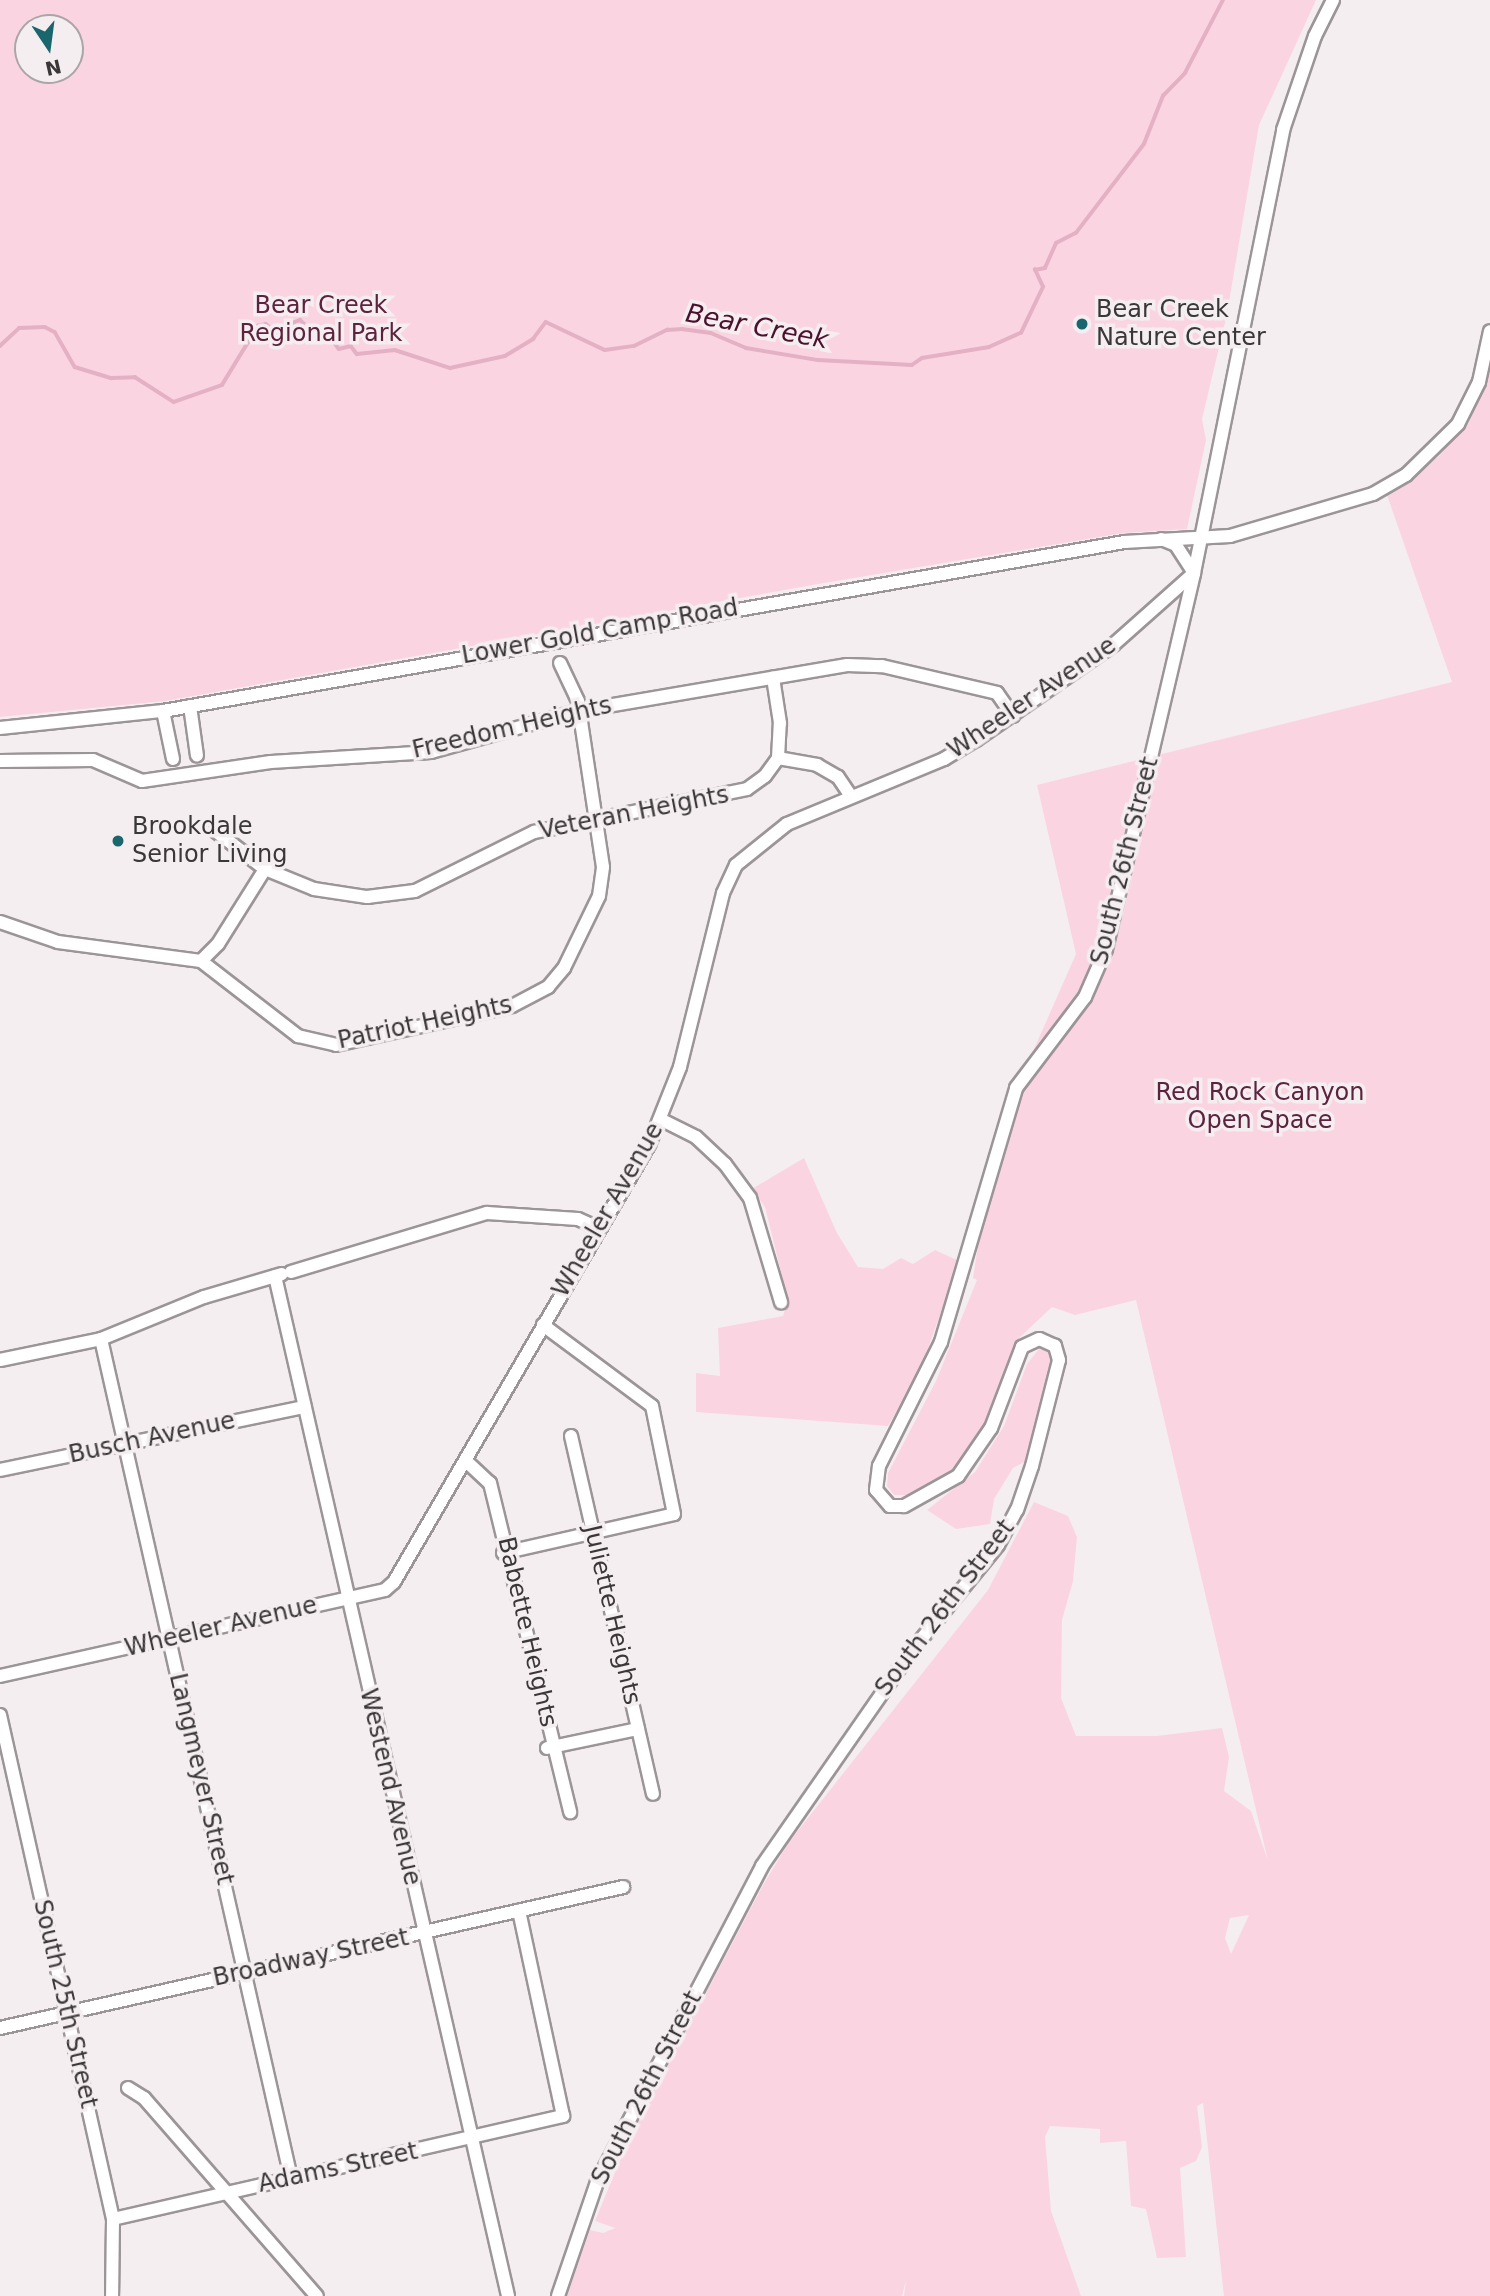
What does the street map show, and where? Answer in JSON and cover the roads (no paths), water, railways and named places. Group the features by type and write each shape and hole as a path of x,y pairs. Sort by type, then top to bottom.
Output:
{"street":[{"name":"South 26th Street","path":"558,2296 597,2182 761,1866 910,1653 998,1545 1017,1510 1058,1374 1058,1353 1048,1340 1030,1341 1022,1347 981,1450 952,1481 904,1506 880,1500 875,1479 941,1342 1016,1088 1085,998 1106,949 1194,573 1283,130 1315,36 1333,0"},
{"name":"Lower Gold Camp Road","path":"0,728 190,706 853,587 1161,539 1230,536 1373,494 1406,475 1458,424 1479,382 1490,331"},
{"path":"1161,539 1176,545 1194,573"},
{"name":"Wheeler Avenue","path":"0,1676 385,1590 394,1582 466,1461 660,1119 680,1068 728,878 767,837 851,796 944,759 1013,716 1113,645 1194,573"},
{"name":"Patriot Heights","path":"201,961 284,1027 315,1042 354,1043 513,1006 548,987 564,968 599,896 603,867 578,701 560,663"},
{"name":"Freedom Heights","path":"0,761 93,760 142,781 257,764 431,752 578,711 847,665 882,666 997,693 1013,716"},
{"path":"773,678 780,723 778,758 817,765 838,777 851,796"},
{"path":"163,710 172,753 196,750 190,706"},
{"name":"Veteran Heights","path":"215,830 265,869 344,896 388,896 443,880 534,832 733,794 765,776 778,758"},
{"path":"0,922 58,942 201,961 218,944 265,869"},
{"path":"660,1119 696,1137 725,1164 750,1198 781,1302"},
{"path":"0,1360 101,1339 204,1297 486,1213 578,1219 598,1228"},
{"name":"Westend Avenue","path":"283,1274 305,1407 347,1598 469,2139 508,2296"},
{"path":"505,1553 674,1514 652,1406 543,1325"},
{"name":"Langmeyer Street","path":"101,1339 291,2178"},
{"name":"Busch Avenue","path":"0,1470 305,1407"},
{"name":"Juliette Heights","path":"571,1436 653,1794"},
{"name":"Babette Heights","path":"466,1461 490,1483 550,1747 570,1812"},
{"name":"South 25th Street","path":"0,1715 113,2219 112,2296"},
{"path":"550,1747 638,1729"},
{"name":"Broadway Street","path":"0,2028 623,1887"},
{"name":"Adams Street","path":"113,2219 563,2116 519,1911"},
{"path":"128,2088 144,2098 317,2296"}],"waterway":[{"name":"Bear Creek","path":"0,346 19,328 45,327 55,332 75,367 111,378 135,377 174,402 222,385 258,326 266,324 282,338 290,324 300,320 312,330 325,329 339,349 351,346 357,354 395,350 450,368 505,356 533,339 546,322 605,350 634,346 667,330 682,329 711,333 746,348 818,360 912,365 922,358 989,347 1021,333 1043,287 1035,270 1045,268 1056,243 1076,233 1144,144 1163,96 1185,73 1223,0"}],"place":[{"name":"Bear Creek Nature Center","path":"1082,324"},
{"name":"Brookdale Senior Living","path":"118,841"}],"park label":[{"name":"Bear Creek Regional Park","path":"321,320"},
{"name":"Red Rock Canyon Open Space","path":"1260,1107"}]}
